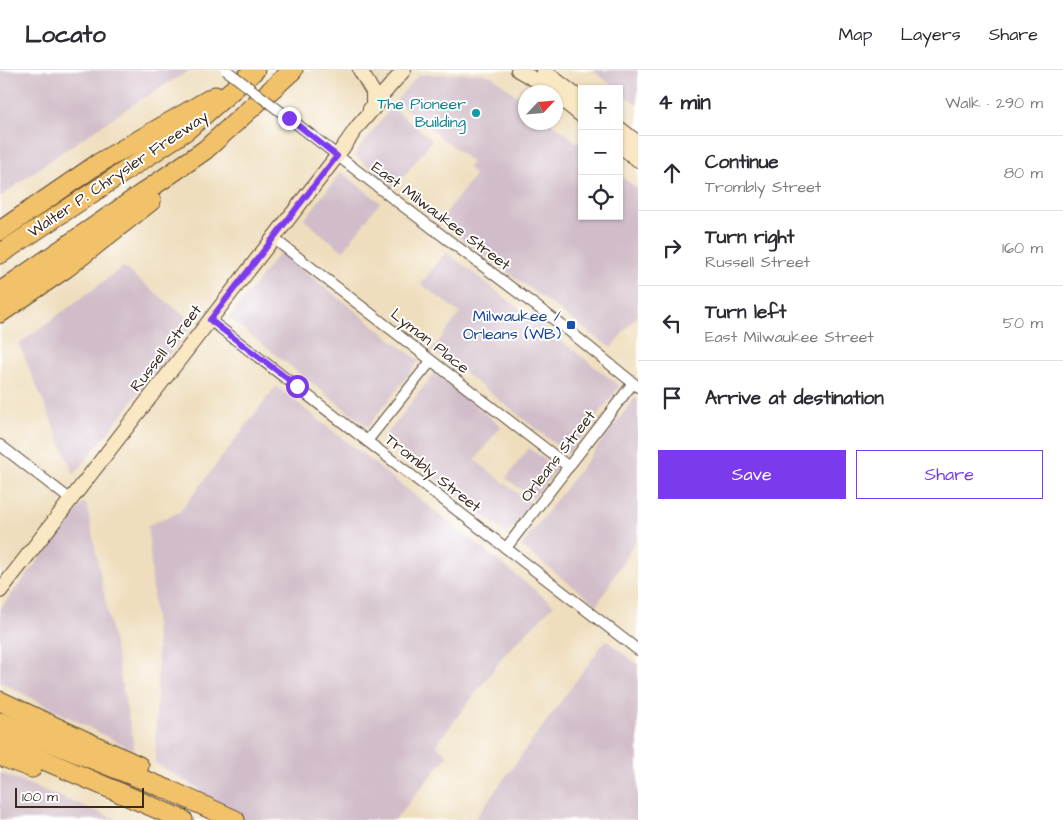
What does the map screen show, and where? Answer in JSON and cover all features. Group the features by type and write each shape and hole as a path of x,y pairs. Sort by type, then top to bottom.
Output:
{"highway":[{"path":"0,292 205,150 293,70"},
{"path":"0,231 107,158 251,74"},
{"name":"Walter P. Chrysler Freeway","path":"0,254 187,130 251,74"},
{"path":"0,313 66,268 185,176 205,150"},
{"path":"0,701 139,766 152,774 169,790"},
{"path":"0,722 169,790 235,820"},
{"path":"0,741 174,816"},
{"path":"0,756 125,806 174,816"}],"street":[{"name":"East Milwaukee Street","path":"226,70 568,330 636,385"},
{"path":"360,70 373,92 376,104"},
{"name":"Russell Street","path":"0,591 337,156 358,126 404,70"},
{"path":"543,70 578,97"},
{"path":"525,72 543,85"},
{"path":"563,101 578,113"},
{"path":"622,130 638,142"},
{"path":"623,148 638,160"},
{"name":"Lyman Place","path":"273,238 569,467"},
{"name":"Trombly Street","path":"210,320 638,650"},
{"path":"367,441 431,360"},
{"name":"Orleans Street","path":"506,548 636,385"},
{"path":"0,446 70,500"}],"shaded area":[{"path":"0,70 190,70 135,103 49,161 0,197"},
{"path":"592,70 638,70 638,105 623,94 623,85 612,85"},
{"path":"482,73 492,76 518,96 518,130 561,130 578,143 578,220 623,220 623,178 638,189 638,314 611,348 439,222 475,175 468,168 472,162 396,101 418,75"},
{"path":"392,107 432,140 395,188 354,155"},
{"path":"341,172 380,202 343,251 304,220"},
{"path":"280,252 419,361 368,427 229,318"},
{"path":"446,252 620,386 568,454 447,359 431,352 460,313 421,284"},
{"path":"123,267 194,323 74,475 19,344"},
{"path":"434,373 501,426 475,460 530,503 507,534 384,438"},
{"path":"276,386 554,605 506,653 436,745 448,755 395,820 207,820 198,814 199,789 155,763 158,660 148,525 180,512"},
{"path":"636,397 638,399 638,537 597,605 521,546"},
{"path":"529,448 557,469 533,499 506,478"},
{"path":"84,502 87,506 135,751 0,682 0,609"},
{"path":"606,640 638,665 638,820 474,820"},
{"path":"0,773 119,820 0,820"}],"place":[{"name":"The Pioneer Building","path":"476,113"},
{"name":"Milwaukee / Orleans (WB)","path":"571,325"}],"route":[{"path":"289,118 337,156 210,320 297,386"}]}
